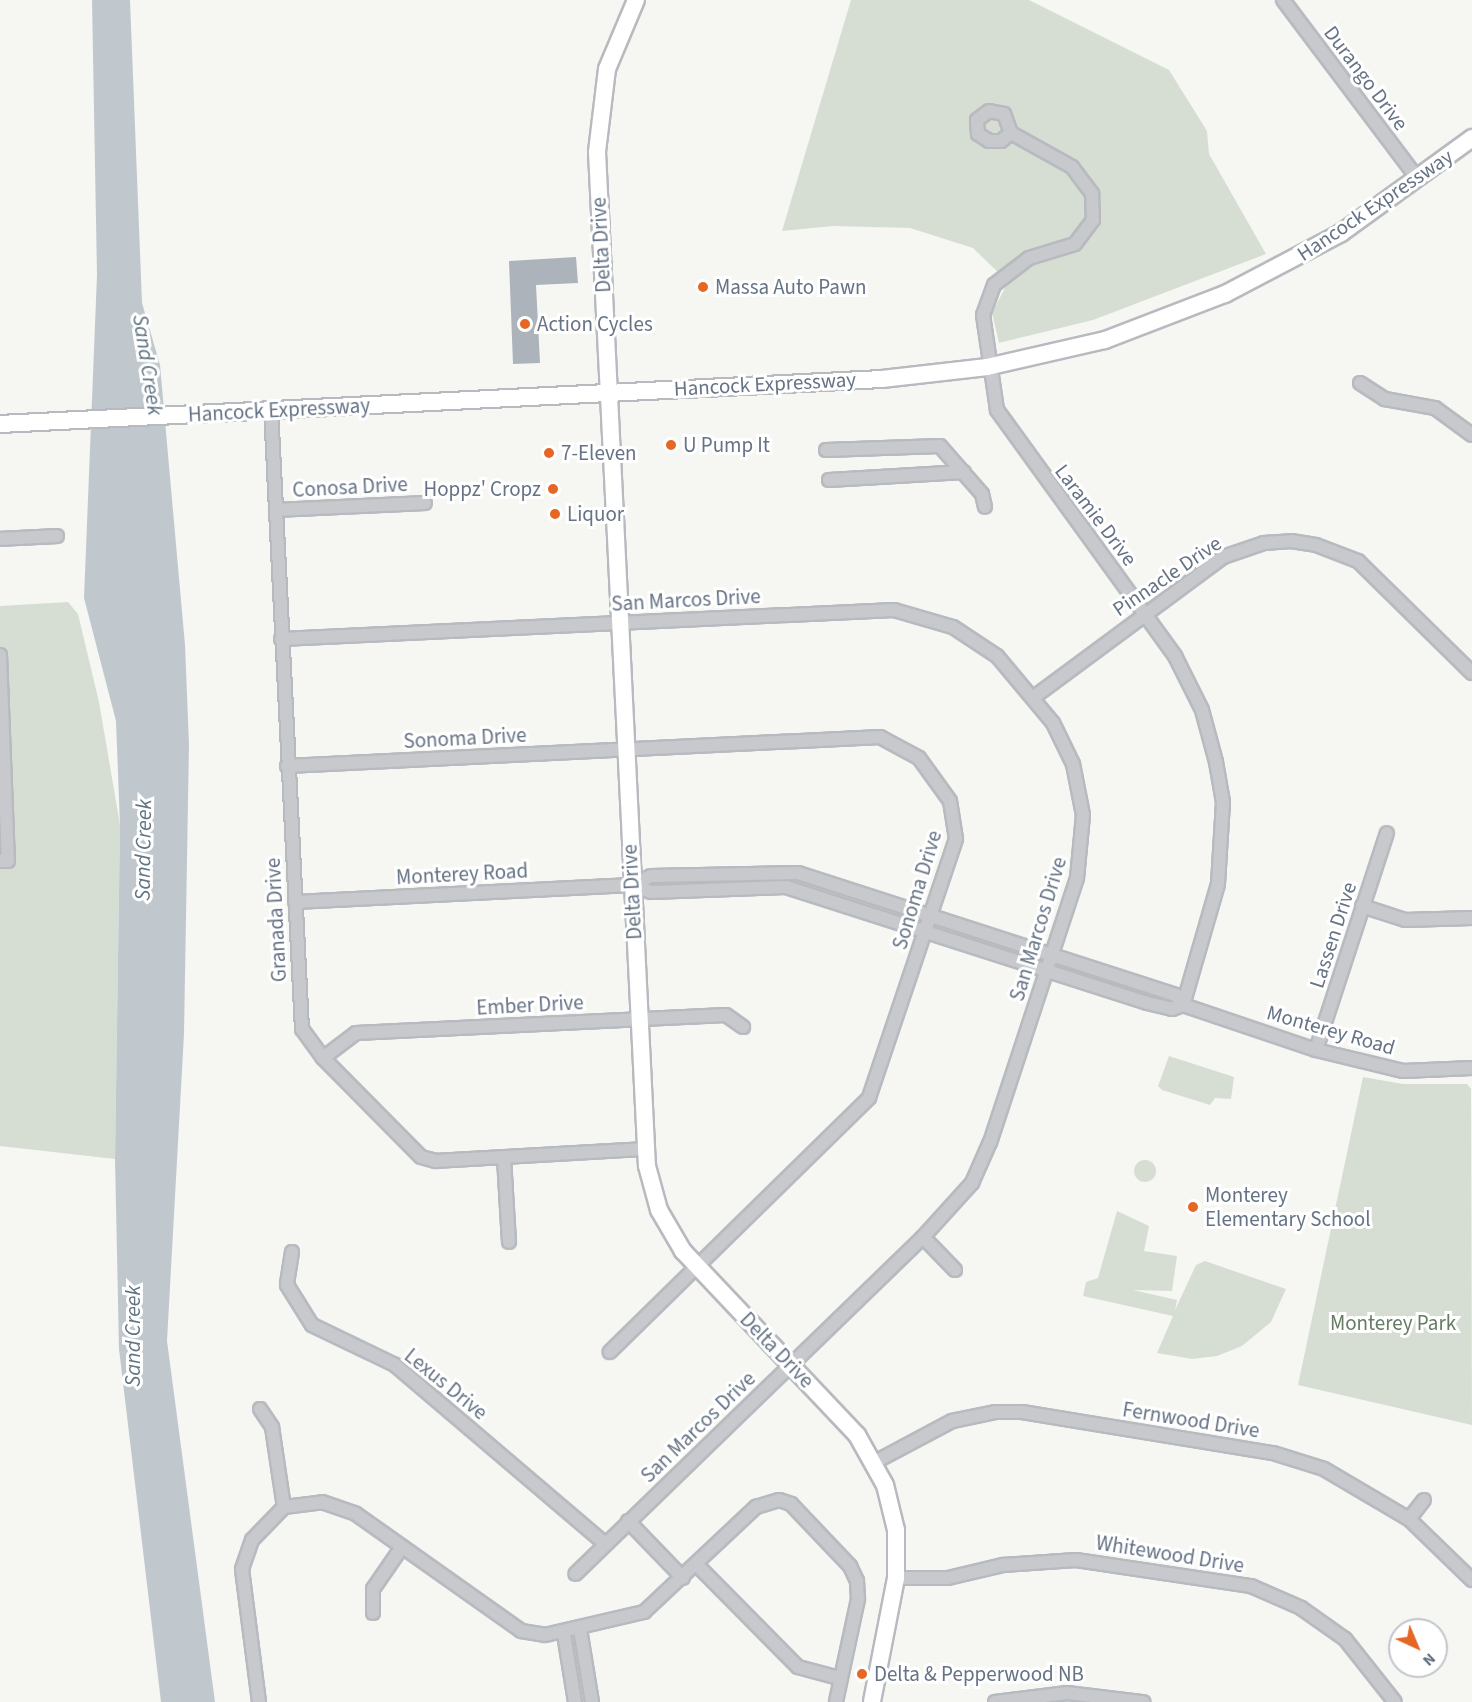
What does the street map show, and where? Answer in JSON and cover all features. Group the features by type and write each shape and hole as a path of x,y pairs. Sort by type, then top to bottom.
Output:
{"main road":[{"name":"Delta Drive","path":"636,0 607,69 597,133 645,1149 659,1210 669,1232 697,1268 857,1435 874,1462 896,1530 896,1578 872,1702"},
{"name":"Hancock Expressway","path":"0,424 882,379 987,367 1105,340 1225,294 1308,253 1418,179 1472,138"}],"street":[{"name":"Durango Drive","path":"1283,0 1418,179"},
{"name":"Laramie Drive","path":"1011,133 1072,167 1092,194 1093,220 1075,244 1029,258 994,285 983,315 987,367 997,410 1006,428 1145,612 1175,656 1202,710 1223,802 1214,905 1183,1005"},
{"path":"1360,383 1385,399 1436,408 1472,435"},
{"name":"Granada Drive","path":"271,409 287,766 302,1029 323,1058 421,1157 436,1161 645,1149"},
{"path":"826,450 940,446 982,494 984,507"},
{"path":"829,480 964,472"},
{"name":"Conosa Drive","path":"276,510 425,503"},
{"path":"0,539 57,536"},
{"name":"Pinnacle Drive","path":"1034,697 1145,612 1223,557 1242,549 1291,541 1316,545 1358,561 1375,574 1470,669"},
{"name":"San Marcos Drive","path":"281,639 894,610 953,627 976,640 1034,697 1072,764 1083,815 1077,878 980,1166 959,1201 575,1574"},
{"path":"0,654 8,861 0,861"},
{"name":"Sonoma Drive","path":"287,766 880,737 908,748 941,787 957,827 926,930 869,1098 610,1352"},
{"name":"Lassen Drive","path":"1316,1050 1387,833"},
{"name":"Monterey Road","path":"295,902 632,885 651,876 798,873 931,913 1176,995 1183,1005"},
{"name":"Monterey Road","path":"632,885 651,892 786,887 926,930 1045,971 1164,1007 1183,1005 1316,1050 1403,1071 1472,1068"},
{"path":"1362,906 1405,920 1472,918"},
{"name":"Ember Drive","path":"323,1058 356,1033 726,1015 743,1027"},
{"path":"504,1158 509,1242"},
{"path":"923,1237 955,1270"},
{"name":"Lexus Drive","path":"292,1252 287,1285 312,1325 395,1365 605,1544"},
{"path":"260,1409 272,1427 284,1507"},
{"name":"Fernwood Drive","path":"874,1462 952,1421 974,1414 1022,1412 1300,1460 1345,1479 1409,1519 1472,1580"},
{"path":"259,1702 242,1569 252,1540 284,1507 322,1502 338,1506 521,1631 564,1634 644,1612 697,1565 756,1507 779,1500 791,1504 850,1566 857,1581 858,1599 839,1678 836,1702"},
{"path":"1409,1519 1424,1500"},
{"path":"628,1521 683,1578"},
{"path":"373,1613 373,1589 402,1548"},
{"name":"Whitewood Drive","path":"896,1578 948,1578 1003,1565 1076,1560 1251,1586 1301,1608 1345,1639 1395,1702"},
{"path":"697,1565 798,1667 839,1678"},
{"path":"580,1629 592,1702"},
{"path":"564,1634 575,1702"},
{"path":"995,1702 1067,1693 1143,1702"}],"green space":[{"path":"851,0 1029,0 1169,70 1207,131 1209,154 1266,254 1093,320 999,343 992,313 1008,282 973,248 910,228 833,226 782,231"},
{"path":"68,602 78,614 99,702 120,825 115,1159 0,1146 0,606"},
{"path":"1169,1056 1234,1077 1231,1099 1215,1098 1210,1105 1162,1090 1158,1086"},
{"name":"Monterey Park","path":"1363,1077 1403,1084 1467,1084 1471,1089 1472,1425 1298,1385"},
{"path":"1141,1160 1149,1160 1156,1167 1156,1175 1149,1182 1141,1182 1134,1175 1134,1167"},
{"path":"1117,1211 1149,1226 1144,1251 1177,1256 1172,1291 1133,1290 1177,1300 1175,1310 1196,1265 1205,1261 1286,1289 1271,1322 1242,1346 1217,1356 1192,1359 1157,1353 1173,1316 1083,1296 1086,1282 1098,1278"}],"water":[{"name":"Sand Creek","path":"92,0 130,0 142,303 160,365 185,645 189,744 184,1034 167,1341 215,1702 161,1702 119,1349 115,1159 120,825 116,721 84,598 97,275"}],"building":[{"name":"Action Cycles","path":"576,257 578,283 536,285 540,363 513,364 509,261"}],"place":[{"name":"Massa Auto Pawn","path":"703,287"},
{"name":"Action Cycles","path":"525,324"},
{"name":"U Pump It","path":"671,445"},
{"name":"7-Eleven","path":"549,453"},
{"name":"Hoppz' Cropz","path":"553,489"},
{"name":"Liquor","path":"555,514"},
{"name":"Monterey Elementary School","path":"1193,1207"},
{"name":"Delta & Pepperwood NB","path":"862,1674"}]}
